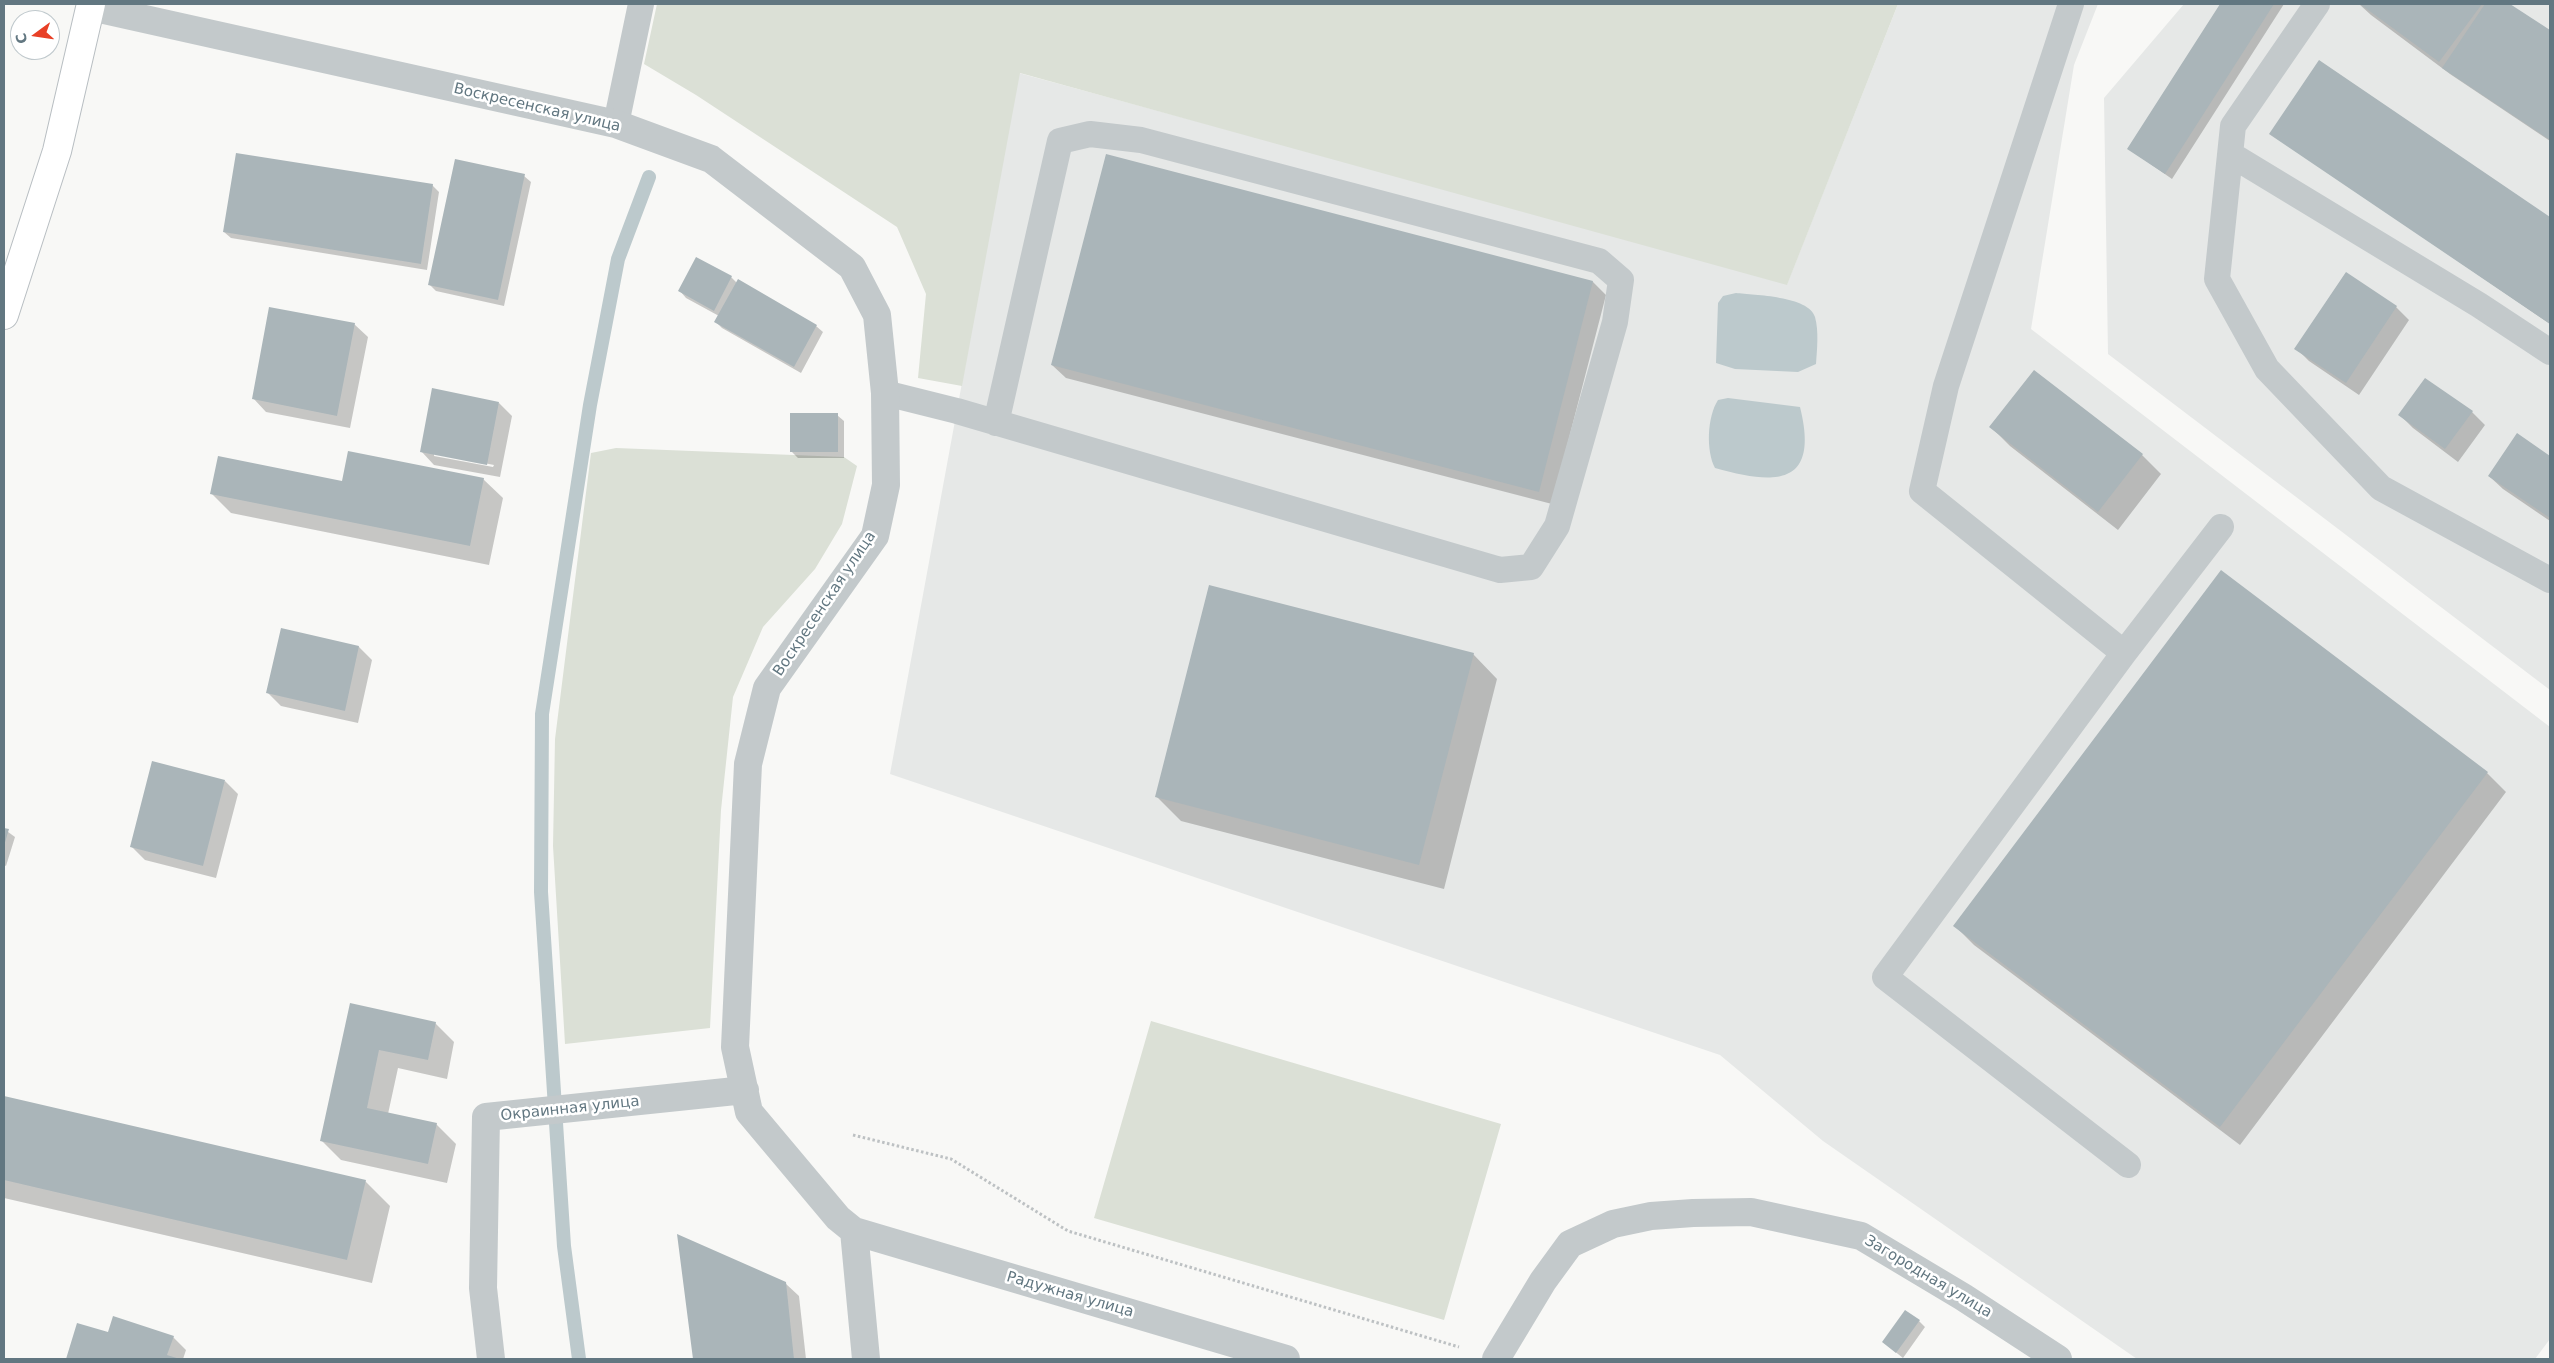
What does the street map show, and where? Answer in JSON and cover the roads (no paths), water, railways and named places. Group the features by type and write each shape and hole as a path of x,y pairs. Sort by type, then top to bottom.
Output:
{"main road":[{"path":"4,315 57,152 91,5"}],"street":[{"name":"Воскресенская улица","path":"91,5 616,124 711,159 852,267 877,316 885,393 886,485 874,536 767,688 748,764 735,1047 749,1112 838,1218 854,1232"},
{"name":"Окраинная улица","path":"491,1359 483,1288 486,1117 745,1090"},
{"name":"Загородная улица","path":"1498,1357 1543,1280 1570,1244 1613,1224 1651,1216 1751,1212 1861,1236 1963,1297 2058,1359"},
{"path":"854,1232 866,1359"},
{"name":"Радужная улица","path":"854,1232 1286,1359"}],"lane":[{"path":"616,124 641,4"},
{"path":"2071,4 1946,386 1922,491 2124,653"},
{"path":"2317,4 2233,126 2217,279 2267,369 2381,488 2550,580"},
{"path":"885,393 996,422 1500,570 1532,567 1557,526 1615,322 1621,280 1600,261 1141,140 1090,134 1060,142 996,422"},
{"path":"2230,154 2479,305 2550,352"},
{"path":"2128,1165 1885,977 2124,653 2220,527"}],"waterway":[{"path":"579,1359 564,1246 541,892 542,714 590,405 618,259 649,177"}]}
